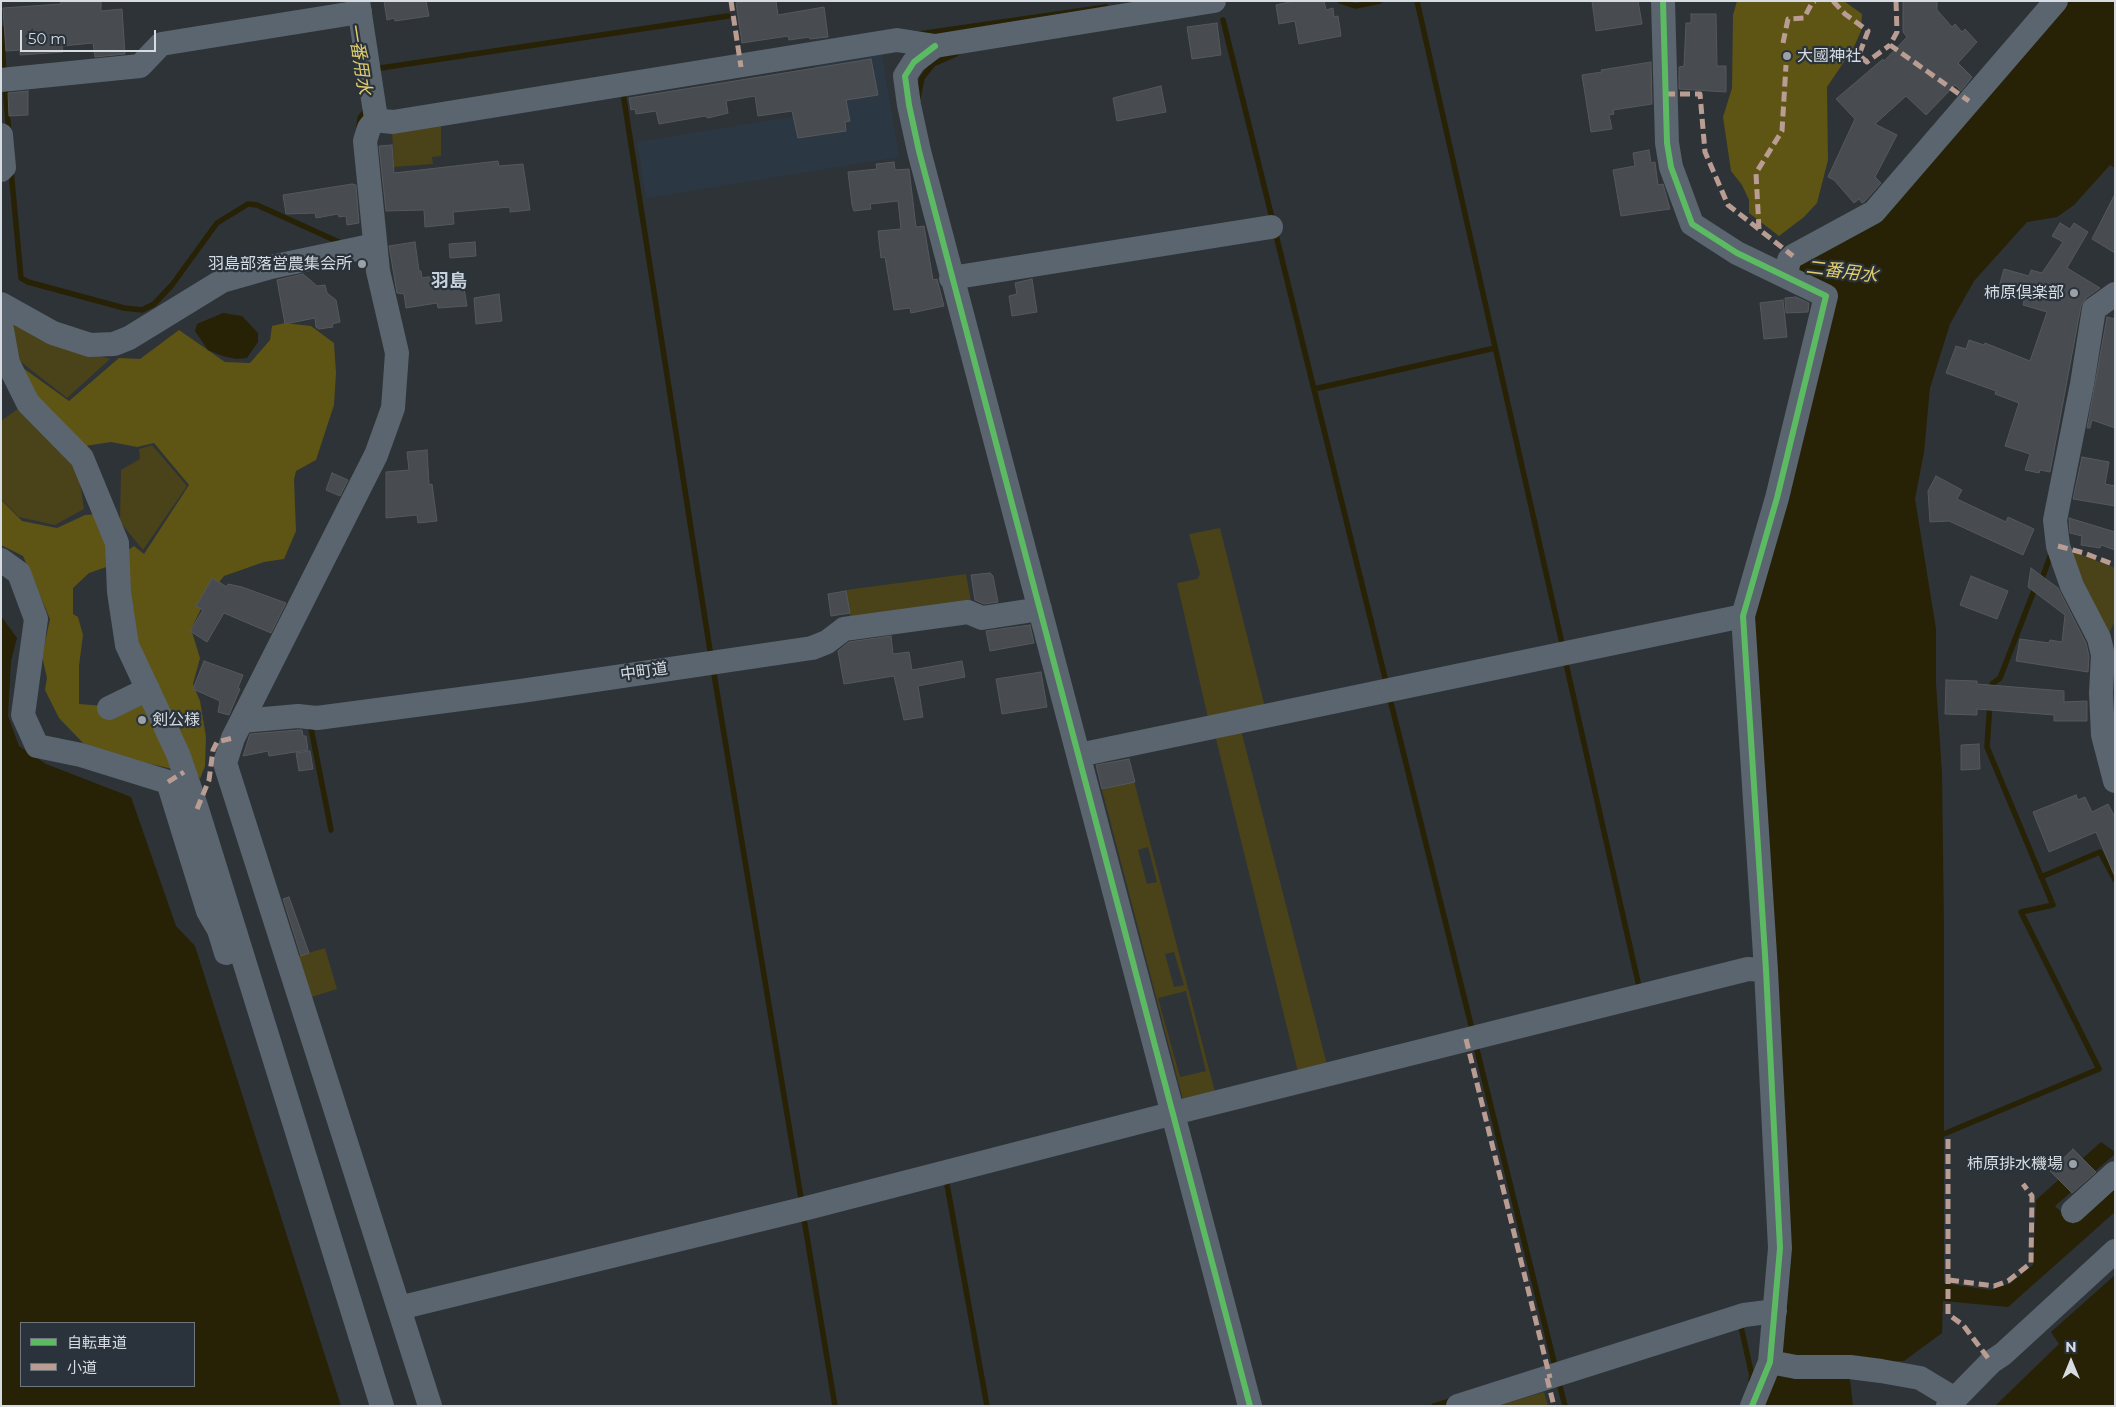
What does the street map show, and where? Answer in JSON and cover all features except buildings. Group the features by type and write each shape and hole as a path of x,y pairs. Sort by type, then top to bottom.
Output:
{"street":[{"path":"377,118 393,122 897,40 935,46 1214,1"},
{"path":"1663,1 1667,143 1670,167 1692,224 1737,253 1787,268 1826,296 1777,498 1743,616 1766,970 1780,1248 1770,1362 1752,1406"},
{"path":"1787,268 1874,212 2056,1"},
{"path":"6,80 140,66 161,44 355,10 377,118"},
{"path":"935,46 914,62 905,76 908,105 951,278 1040,609 1086,754 1179,1112 1250,1406"},
{"path":"377,118 369,128 365,141 372,245 396,353 392,408 376,455 233,738 225,763 430,1406"},
{"path":"1,134 4,168 1,170"},
{"path":"951,278 1270,227"},
{"path":"1,304 53,333 90,345 114,344 129,338 222,282 270,267 372,245"},
{"path":"2115,294 2094,309 2082,384 2055,520 2058,546 2072,586 2099,638 2103,655 2101,693 2103,735 2115,781"},
{"path":"1,324 8,363 28,403 82,458 116,543 118,592 127,645 178,754 200,817 382,1406"},
{"path":"1,560 19,573 36,619 23,715 37,746 81,755 168,782 208,911 219,930 367,1406"},
{"name":"中町道","path":"242,721 302,716 316,718 712,663 812,648 844,630 968,612 982,618 1040,609"},
{"path":"1086,754 1563,652 1743,616"},
{"path":"109,708 148,689"},
{"path":"399,1308 802,1209 1748,969 1766,970"},
{"path":"2073,1211 2115,1173"},
{"path":"1770,1362 1796,1367 1867,1368 1920,1378 1957,1403 1991,1362 2003,1354 2115,1251"},
{"path":"1458,1406 1744,1315 1775,1311"}],"shaded area":[{"path":"1737,1 1844,1 1862,14 1861,31 1854,47 1827,87 1828,160 1817,203 1804,217 1779,236 1749,213 1749,200 1742,185 1731,171 1723,117 1732,88 1733,15"},
{"path":"881,50 899,157 646,198 637,142 821,112 813,61"},
{"path":"441,123 441,156 432,157 433,164 394,167 392,131"},
{"path":"13,320 66,347 110,359 67,398 16,358"},
{"path":"285,323 311,326 334,343 336,373 334,405 316,460 296,471 294,480 296,531 284,559 264,562 224,576 205,601 191,629 200,658 193,684 200,701 206,737 205,766 200,779 183,752 140,660 121,555 134,546 144,554 189,485 154,443 137,447 111,442 85,446 32,399 23,368 69,401 119,358 140,359 179,330 225,362 250,363 270,340 272,326"},
{"path":"23,405 77,463 84,509 55,525 19,517 1,499 1,421"},
{"path":"152,445 187,486 143,550 120,522 121,470 140,459 139,449"},
{"path":"1,500 22,521 57,528 85,515 99,514 112,565 89,573 73,588 73,614 78,617 83,635 79,666 79,704 104,706 126,694 137,678 177,770 116,756 83,743 59,718 45,690 47,678 42,656 50,619 23,556 1,545"},
{"path":"1220,528 1265,707 1208,718 1177,583 1197,579 1200,574 1189,534"},
{"path":"2064,550 2115,568 2115,621 2109,633"},
{"path":"966,574 972,607 851,623 846,590"},
{"path":"1241,730 1327,1065 1298,1072 1215,735"},
{"path":"1134,781 1215,1092 1183,1100 1102,790","holes":["1148,847 1157,882 1147,884 1138,850","1174,952 1184,985 1174,987 1165,954","1186,991 1206,1071 1180,1077 1158,998"]},
{"path":"325,948 337,989 305,999 292,958"},
{"path":"1544,1392 1548,1406 1497,1406"}],"water":[{"name":"二番用水","path":"2067,1 2115,1 2115,168 2110,165 2074,205 2057,217 2027,222 1974,281 1950,324 1930,388 1924,452 1915,499 1936,629 1936,684 1942,773 1944,1283 1990,1290 2011,1283 2033,1265 2036,1200 2101,1142 2115,1152 2115,1154 2055,1206 2073,1224 2115,1186 2115,1212 2008,1307 1943,1301 1942,1333 1904,1361 1848,1362 1853,1406 1759,1406 1779,1354 1753,624 1833,293 1798,273 1800,261 1885,212"},
{"path":"223,313 242,316 258,333 258,342 247,358 236,359 208,350 195,331 197,324"},
{"path":"1,616 17,638 11,661 8,716 19,746 46,764 131,797 176,926 195,946 341,1406 1,1406"},
{"path":"2115,1275 2115,1406 1995,1406 2059,1344 2051,1332"}],"waterway":[{"path":"1340,1 1355,6 1380,1"},
{"path":"1417,1 1563,648"},
{"path":"919,34 1106,7"},
{"name":"一番用水","path":"374,69 728,16"},
{"path":"1223,20 1273,222"},
{"path":"1,28 4,74"},
{"path":"918,98 922,78 933,64 956,54"},
{"path":"5,85 9,134"},
{"path":"620,94 623,93 711,657"},
{"path":"359,126 360,118 366,110"},
{"path":"11,170 21,278 28,282 124,308 142,310 154,304 172,285 217,223 248,204 257,205 341,243"},
{"path":"1275,231 1387,686"},
{"path":"1314,389 1495,348"},
{"path":"1991,692 1992,684 2000,678 2033,593 2042,579 2052,551"},
{"path":"1565,659 1640,991"},
{"path":"713,668 802,1204"},
{"path":"1389,695 1473,1033"},
{"path":"1939,1136 2099,1069 2021,912 2053,905 1987,747 1990,703"},
{"path":"310,723 331,830"},
{"path":"2041,877 2100,852 2115,880"},
{"path":"1475,1042 1556,1370"},
{"path":"946,1179 987,1406"},
{"path":"803,1213 835,1406"},
{"path":"1740,1322 1752,1376 1751,1380"},
{"path":"1558,1379 1565,1406"},
{"path":"1434,1406 1454,1400"}],"marked path":[{"path":"731,1 741,67"},
{"path":"1783,43 1788,19 1804,18 1815,1"},
{"path":"1833,1 1845,14 1868,31 1859,55 1867,62 1890,45"},
{"path":"1896,1 1897,32 1890,45 1969,101"},
{"path":"1759,229 1756,173 1782,131 1786,65"},
{"path":"1665,94 1700,94 1705,152 1728,205 1793,256"},
{"path":"2058,546 2084,553 2115,565"},
{"path":"197,809 209,780 213,750 217,742 233,738"},
{"path":"168,782 184,772"},
{"path":"1466,1039 1550,1378"},
{"path":"1948,1139 1948,1314 1963,1325 1991,1362"},
{"path":"1949,1280 1994,1286 2008,1281 2031,1263 2032,1196 2023,1184"},
{"path":"1547,1378 1554,1406"}],"cycle path":[{"path":"1663,1 1667,143 1671,167 1692,224 1737,253 1826,296 1777,498 1743,616 1766,970 1780,1248 1770,1362 1752,1406"},
{"path":"935,46 914,62 905,76 919,151 1250,1406"}],"place":[{"name":"大國神社","path":"1787,56"},
{"name":"羽島部落営農集会所","path":"362,264"},
{"name":"柿原倶楽部","path":"2074,293"},
{"name":"剣公様","path":"142,720"},
{"name":"柿原排水機場","path":"2073,1164"}],"district":[{"name":"羽島","path":"449,282"}]}
